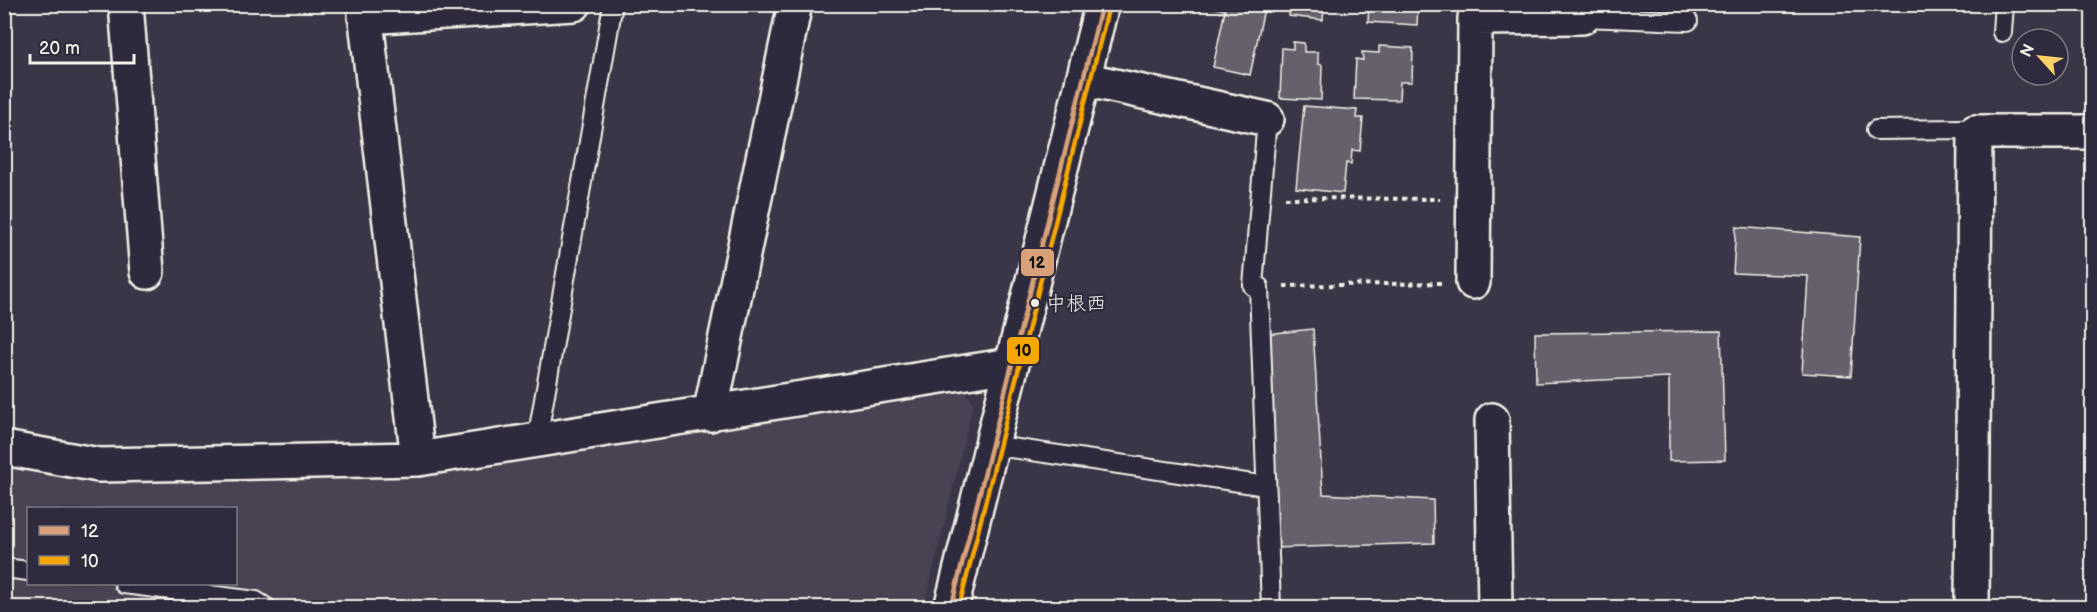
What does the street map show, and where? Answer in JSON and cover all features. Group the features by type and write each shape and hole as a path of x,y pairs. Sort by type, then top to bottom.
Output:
{"street":[{"path":"126,4 147,272"},
{"path":"418,459 364,11 574,4"},
{"path":"710,414 795,4"},
{"path":"951,608 1102,4"},
{"path":"1473,282 1475,18 1582,11"},
{"path":"1083,79 1267,119"},
{"path":"1972,608 1975,132 2092,132"},
{"path":"4,448 99,465 418,459 1011,365"},
{"path":"1492,420 1495,608"}],"lane":[{"path":"537,440 613,4"},
{"path":"2002,32 2004,4"},
{"path":"1582,11 1688,21"},
{"path":"1267,119 1253,286 1259,287 1270,608"},
{"path":"1876,130 1964,129 1975,132"},
{"path":"991,445 1266,486"},
{"path":"4,568 27,571"},
{"path":"132,585 256,601 267,608"}],"path":[{"path":"1260,198 1473,199"},
{"path":"1259,287 1473,282"}],"shaded area":[{"path":"964,389 973,404 924,607 5,607 4,462 86,476"}],"building":[{"path":"1197,4 1265,4 1250,75 1213,67 1225,10"},
{"path":"1290,4 1324,4 1323,20 1289,16"},
{"path":"1369,4 1418,4 1417,25 1368,22"},
{"path":"1293,42 1304,43 1304,52 1318,52 1318,64 1322,65 1321,100 1280,98 1282,48 1293,49"},
{"path":"1379,46 1413,48 1412,82 1400,82 1399,100 1354,99 1356,59 1363,60 1362,52 1379,53"},
{"path":"1304,106 1357,110 1356,118 1363,118 1360,151 1352,150 1351,164 1346,163 1343,193 1296,188"},
{"path":"1736,227 1860,237 1851,376 1802,373 1808,276 1733,273"},
{"path":"1313,329 1323,494 1433,500 1434,543 1273,548 1266,334"},
{"path":"1721,331 1725,460 1669,461 1669,377 1536,383 1535,333"}],"transit line":[{"name":"12","path":"951,608 1102,4"},
{"name":"10","path":"959,608 1109,6"}],"place":[{"name":"中根西","path":"1035,303"}]}
